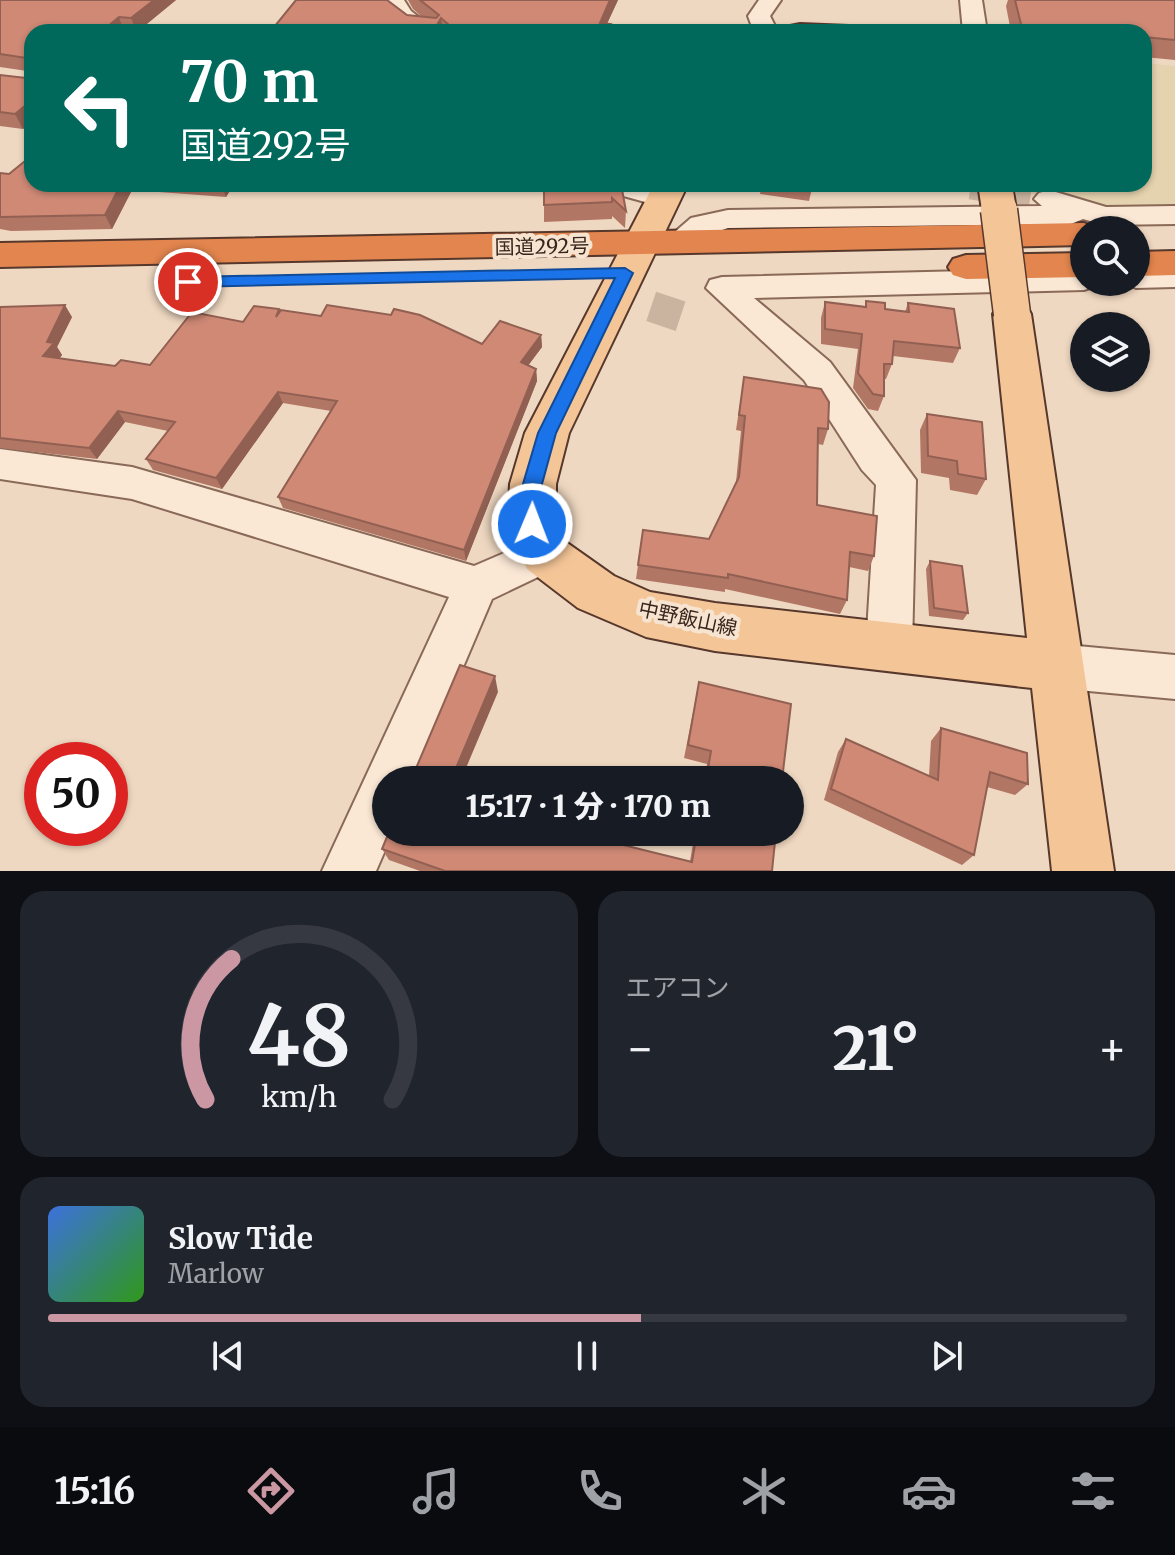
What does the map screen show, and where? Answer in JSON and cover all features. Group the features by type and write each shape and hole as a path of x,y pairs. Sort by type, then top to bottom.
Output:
{"highway":[{"name":"国道292号","path":"0,285 648,254 1070,225"},
{"path":"1150,233 1175,233"},
{"name":"国道292号","path":"0,255 648,254 1070,265"},
{"path":"1150,264 1175,263"}],"main road":[{"path":"544,554 532,524 533,484 547,433 648,254 667,192"},
{"path":"997,197 1083,871"},
{"name":"中野飯山線","path":"544,554 596,592 646,614 715,627 1056,666"}],"street":[{"path":"393,0 402,15 415,24"},
{"path":"762,24 759,16 770,0"},
{"path":"971,0 974,24"},
{"path":"1031,193 1104,216 1175,215"},
{"path":"1150,278 1175,277"},
{"path":"889,648 896,480 876,459 817,371 722,288 1070,279"},
{"path":"0,464 132,483 476,586"},
{"path":"395,766 476,586 544,554"},
{"path":"1056,666 1175,677"},
{"path":"349,871 372,819"}],"shaded area":[{"path":"1152,64 1175,66 1175,215 1104,216 1031,192 1152,192"}],"building":[{"path":"0,0 154,0 131,18 119,17 111,24 24,24 24,58 0,54"},
{"path":"296,0 387,0 407,15 436,18 439,15 420,0 610,0 600,23 611,24 448,24 441,18 438,24 276,24"},
{"path":"1015,0 1175,0 1175,40 1152,38 1152,24 1021,24"},
{"path":"0,75 24,78 24,107 15,114 0,112"},
{"path":"24,162 24,192 117,192 105,215 0,217 0,173 9,174"},
{"path":"544,192 622,192 626,211 612,198 612,202 544,205"},
{"path":"866,301 885,303 885,309 909,312 908,303 954,309 960,348 894,341 892,364 884,364 884,396 873,394 858,373 862,334 825,329 825,302 866,307"},
{"path":"65,305 47,342 54,343 43,356 115,366 121,360 150,365 192,312 243,322 254,306 279,309 276,317 281,310 321,316 327,305 391,315 394,309 420,315 482,344 500,321 541,335 521,362 536,369 464,550 278,497 337,401 278,392 216,478 146,459 175,422 118,411 89,448 0,438 0,307"},
{"path":"744,377 821,389 829,402 828,429 818,428 817,505 877,516 874,556 850,552 847,600 728,574 728,578 638,565 643,530 709,539 739,477 745,416 739,415"},
{"path":"927,414 982,422 986,479 958,474 957,461 928,456"},
{"path":"930,561 962,566 968,613 934,608"},
{"path":"460,665 495,676 457,766 417,766"},
{"path":"699,682 791,704 784,766 708,766 711,751 688,745"},
{"path":"941,728 1027,753 1028,784 990,772 974,855 831,789 846,739 938,780"},
{"path":"383,846 627,846 692,862 695,846 775,846 772,871 445,871 382,849"}],"tunnel":[{"path":"1024,192 1031,193"},
{"path":"661,326 674,287"}],"route":[{"path":"188,282 625,273 547,433 533,484 532,524"}]}
